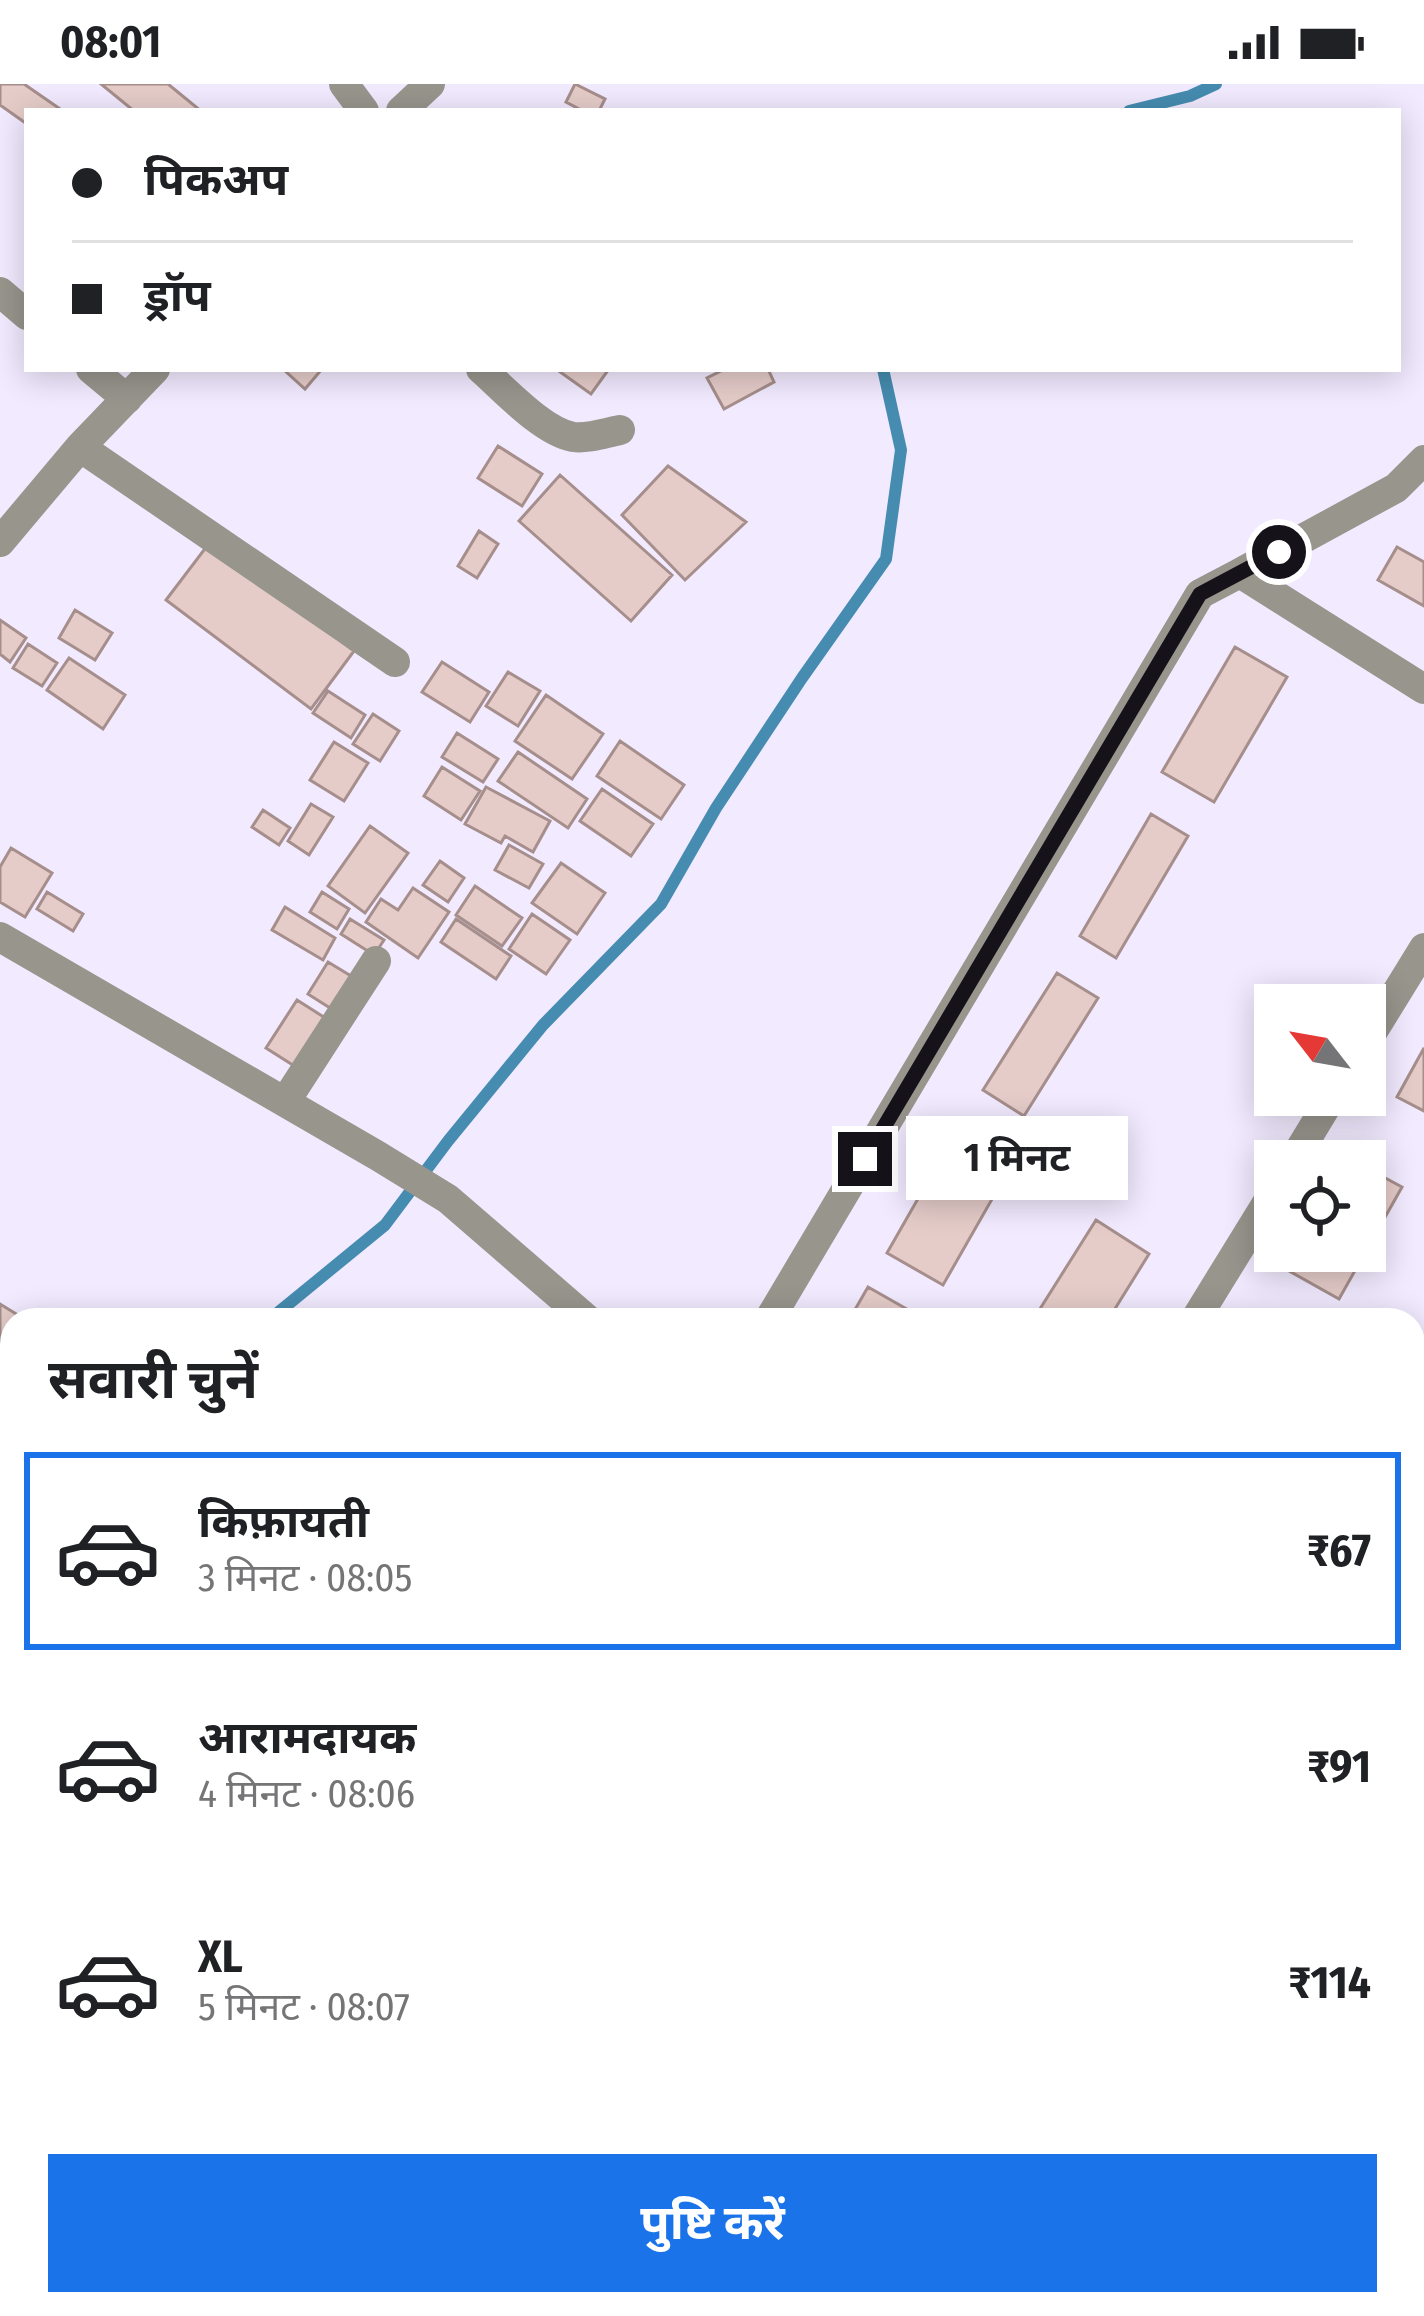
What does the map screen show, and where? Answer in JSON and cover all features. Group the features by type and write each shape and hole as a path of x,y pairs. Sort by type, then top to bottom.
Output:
{"street":[{"path":"404,108 430,84"},
{"path":"0,292 24,312"},
{"path":"95,372 127,399"},
{"path":"0,542 151,372"},
{"path":"485,372 561,433 577,438 620,430"},
{"path":"80,447 395,662"},
{"path":"777,1308 1200,594 1396,488 1424,460"},
{"path":"1240,573 1424,689"},
{"path":"0,938 448,1199 574,1308"},
{"path":"1386,1010 1424,948"},
{"path":"285,1102 376,961"},
{"path":"1202,1308 1254,1224"}],"building":[{"path":"0,84 24,84 59,108 24,108 24,122 0,105"},
{"path":"101,84 168,84 197,108 130,108"},
{"path":"575,84 605,99 600,108 577,108 566,102"},
{"path":"286,372 319,372 305,389"},
{"path":"560,372 607,372 591,394"},
{"path":"719,372 769,372 774,382 724,409 707,378"},
{"path":"498,446 542,474 522,506 478,478"},
{"path":"668,466 746,522 685,580 622,515"},
{"path":"560,475 672,575 631,621 519,521"},
{"path":"479,531 498,544 477,578 458,566"},
{"path":"210,542 354,651 311,709 166,600"},
{"path":"1397,547 1424,562 1424,606 1378,580"},
{"path":"75,610 112,633 95,660 59,638"},
{"path":"0,620 26,638 10,662 0,654"},
{"path":"28,644 57,663 42,686 13,668"},
{"path":"1235,647 1287,677 1214,802 1162,772"},
{"path":"69,658 125,695 103,729 47,690"},
{"path":"442,662 489,692 470,722 422,692"},
{"path":"508,672 540,691 518,726 486,706"},
{"path":"328,691 365,715 351,738 313,713"},
{"path":"546,695 603,734 572,779 515,741"},
{"path":"373,714 399,731 380,761 353,744"},
{"path":"457,733 498,759 483,782 442,757"},
{"path":"620,741 684,785 661,819 597,776"},
{"path":"334,742 368,763 344,801 310,780"},
{"path":"518,752 587,799 568,828 498,781"},
{"path":"442,767 480,791 461,820 424,796"},
{"path":"486,787 550,821 533,852 505,836 501,843 465,824"},
{"path":"602,789 653,824 631,856 580,821"},
{"path":"311,804 333,817 309,855 288,841"},
{"path":"263,810 290,828 279,845 252,827"},
{"path":"1151,814 1188,836 1116,958 1080,936"},
{"path":"370,826 408,853 365,913 328,886"},
{"path":"509,845 543,864 529,888 495,870"},
{"path":"11,848 52,873 25,917 0,902 0,867"},
{"path":"440,861 464,878 448,902 423,885"},
{"path":"561,863 605,893 577,934 532,903"},
{"path":"475,886 522,918 502,946 456,915"},
{"path":"413,888 449,912 418,958 366,922 381,899 398,910"},
{"path":"47,892 83,914 73,931 37,909"},
{"path":"322,892 349,909 337,929 310,912"},
{"path":"285,907 335,938 323,960 272,930"},
{"path":"532,914 570,940 546,974 509,949"},
{"path":"350,919 384,940 374,955 341,934"},
{"path":"456,919 511,956 496,979 441,942"},
{"path":"328,962 361,982 341,1015 308,994"},
{"path":"1057,973 1098,998 1024,1116 983,1090"},
{"path":"297,1000 330,1021 299,1069 266,1048"},
{"path":"1424,1048 1424,1111 1397,1097"},
{"path":"964,1118 1020,1150 943,1285 887,1253"},
{"path":"1386,1178 1402,1187 1386,1215"},
{"path":"1096,1220 1149,1254 1115,1308 1041,1308"},
{"path":"1291,1272 1354,1272 1339,1299"},
{"path":"868,1287 905,1308 856,1308"}],"waterway":[{"path":"1141,108 1216,84"},
{"path":"284,1308 385,1225 543,1025 661,904 716,808 886,559 901,450 884,372"}],"route":[{"path":"865,1159 1200,594 1279,552"}]}
